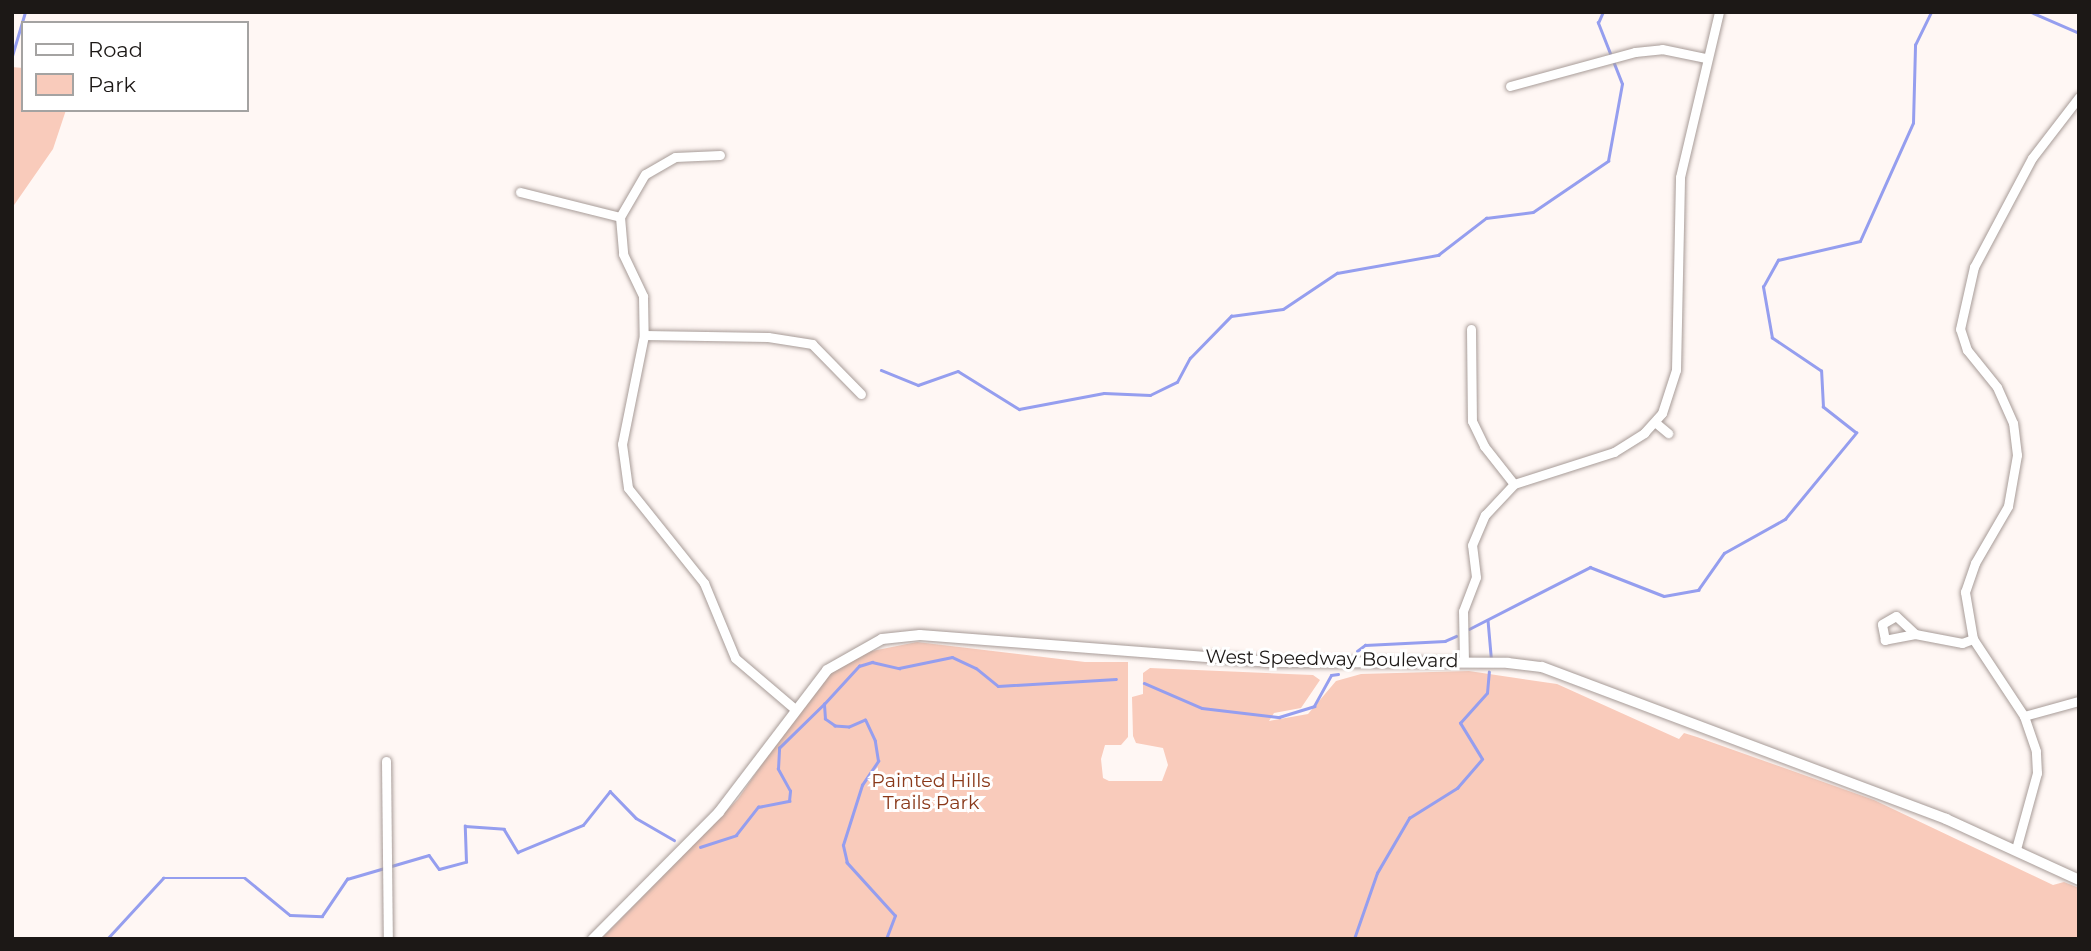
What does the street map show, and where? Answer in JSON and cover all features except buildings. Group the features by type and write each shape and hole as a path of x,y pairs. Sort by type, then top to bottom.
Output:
{"main road":[{"name":"West Speedway Boulevard","path":"593,939 719,812 827,670 850,654 882,639 911,635 1268,662 1517,663 1559,671 2016,849 2079,880"}],"street":[{"path":"1464,662 1463,611 1476,577 1472,545 1485,515 1514,484 1614,452 1656,423 1676,370 1680,177 1719,12"},
{"path":"1510,86 1635,52 1662,49 1706,58"},
{"path":"2016,849 2038,774 2024,716 1973,639 1965,592 1975,563 2008,506 2017,455 2013,423 1997,387 1967,350 1959,330 1962,306 1974,267 2032,158 2079,97"},
{"path":"720,155 675,157 645,174 620,217 623,254 643,296 644,335 622,444 628,488 704,583 734,657 795,709"},
{"path":"520,192 620,217"},
{"path":"1472,329 1472,421 1484,446 1514,484"},
{"path":"644,335 768,337 812,344 861,394"},
{"path":"1656,423 1668,433"},
{"path":"1915,634 1962,643 1973,639"},
{"path":"2024,716 2079,701"},
{"path":"386,761 388,939"}],"green space":[{"path":"12,67 21,68 21,112 65,112 53,149 12,208"},
{"name":"Painted Hills Trails Park","path":"917,642 1085,662 1128,662 1128,737 1121,745 1105,745 1101,759 1103,778 1109,781 1162,781 1168,765 1163,748 1136,743 1133,736 1132,697 1143,694 1143,673 1150,668 1313,675 1320,680 1301,708 1274,713 1269,721 1308,714 1336,681 1361,674 1469,671 1557,684 1679,739 1684,733 1697,737 1874,800 2053,885 2064,882 2079,888 2079,939 601,939 738,799 802,706 831,673 867,652"}],"waterway":[{"path":"22,21 25,12"},
{"path":"881,370 918,385 958,371 1019,409 1104,393 1150,395 1177,382 1190,358 1231,316 1283,309 1337,273 1438,255 1486,218 1533,212 1608,161 1622,84 1598,23 1603,12"},
{"path":"1469,629 1590,567 1664,596 1698,590 1724,553 1785,519 1856,433 1823,407 1821,371 1772,338 1763,287 1778,260 1860,241 1913,123 1915,45 1931,12"},
{"path":"2031,12 2079,33"},
{"path":"12,56 21,26"},
{"path":"1488,620 1491,658"},
{"path":"1357,651 1365,645 1445,641 1456,636"},
{"path":"886,939 895,916 847,863 843,845 862,785 878,761 875,741 865,720 849,727 835,726 825,719 824,704 859,666 872,662 899,668 952,657 976,668 998,686 1116,679"},
{"path":"1354,939 1377,873 1409,818 1457,788 1482,759 1460,723 1487,693 1489,672"},
{"path":"1144,683 1202,708 1279,717 1314,706 1331,675 1338,674"},
{"path":"700,847 736,835 758,807 789,801 790,791 778,769 779,748 824,704"},
{"path":"107,939 163,878 245,878 290,915 322,916 347,879 429,855 439,869 466,862 465,826 504,829 518,852 583,825 610,791 636,818 674,840"}]}
